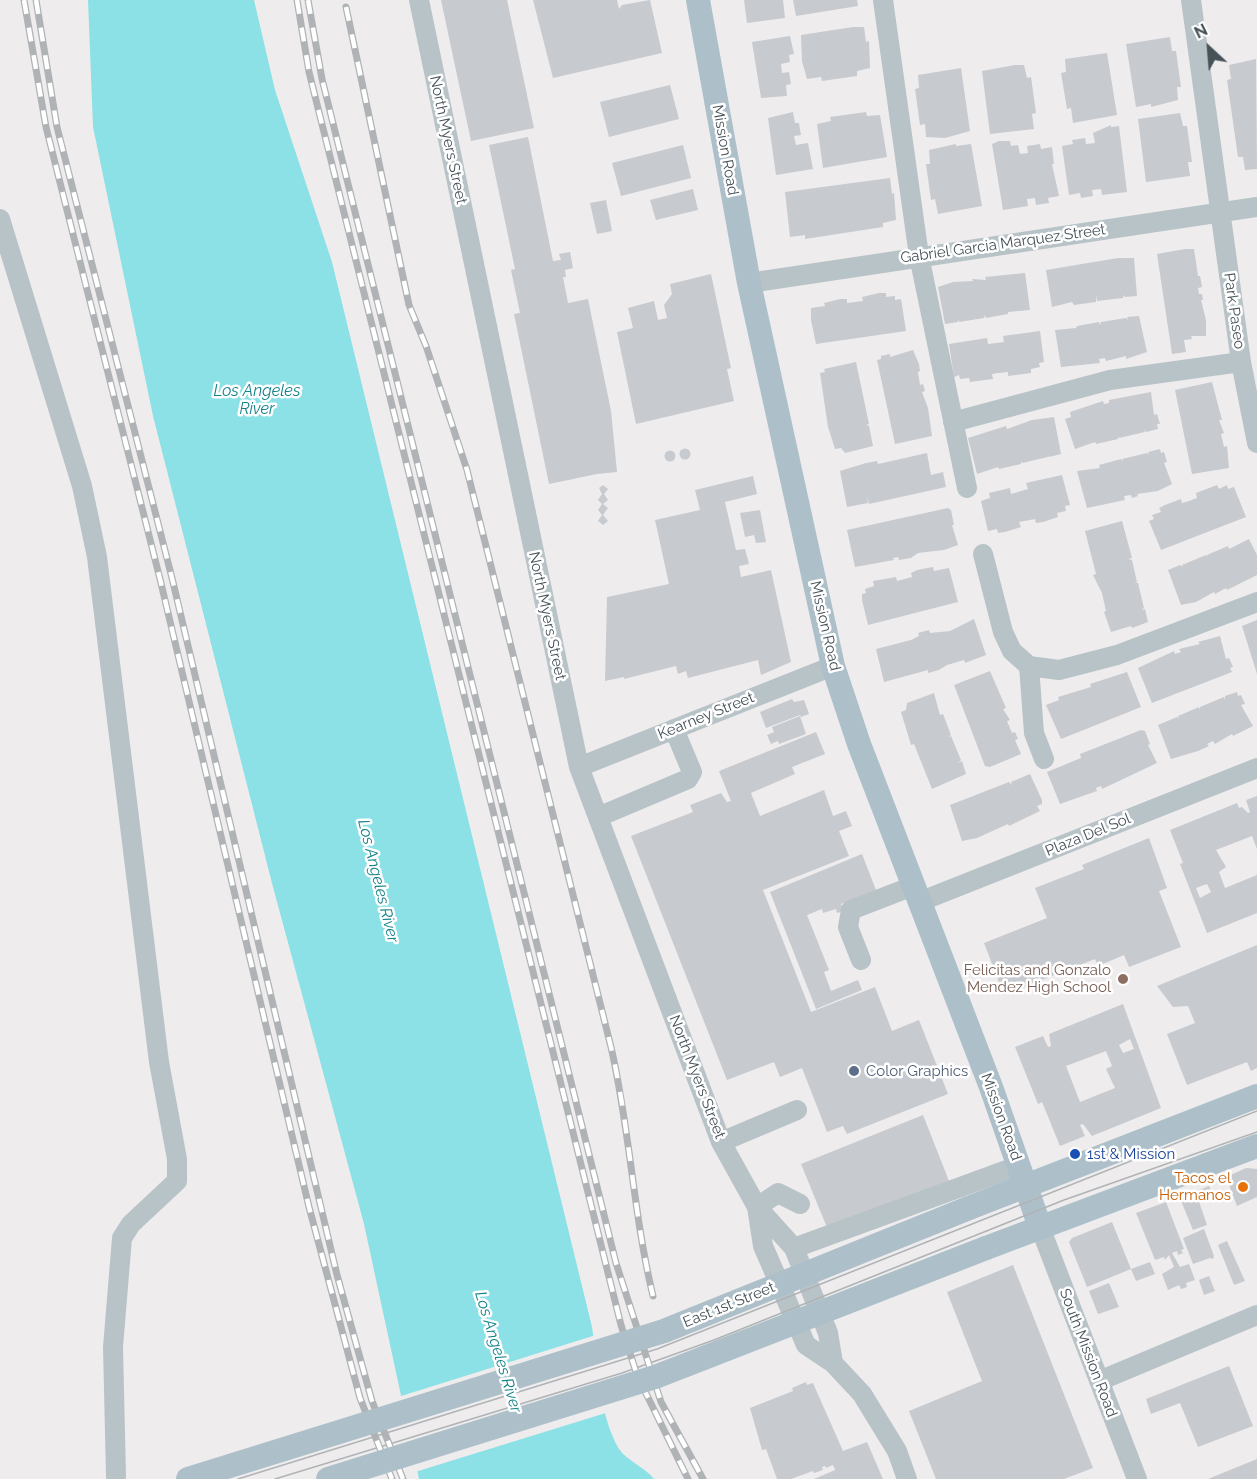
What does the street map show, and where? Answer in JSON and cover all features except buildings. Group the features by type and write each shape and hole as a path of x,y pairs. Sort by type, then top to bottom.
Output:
{"main road":[{"name":"Mission Road","path":"698,0 749,283 833,666 1040,1227"},
{"name":"East 1st Street","path":"188,1479 655,1334 969,1208 1022,1176 1257,1096"},
{"path":"328,1479 655,1377 1040,1227 1257,1146"}],"street":[{"name":"North Myers Street","path":"418,0 579,767 721,1142 757,1207 794,1248"},
{"path":"883,0 920,256 967,488"},
{"name":"Park Paseo","path":"1191,0 1241,362 1257,443"},
{"name":"Gabriel Garcia Marquez Street","path":"749,283 1257,207"},
{"path":"0,219 82,486 97,557 159,1062 177,1159 177,1181 131,1224 122,1238 113,1347 116,1476"},
{"path":"952,422 1110,380 1241,362"},
{"path":"983,554 1003,632 1012,651 1029,666 1059,670 1117,655 1257,602"},
{"name":"Kearney Street","path":"579,767 833,666"},
{"path":"1029,666 1034,733 1044,759"},
{"path":"598,817 688,779 692,772 674,729"},
{"name":"Plaza Del Sol","path":"861,960 848,927 851,910 916,894 1257,768"},
{"path":"721,1142 797,1110"},
{"path":"833,1362 828,1332 794,1248 1022,1176"},
{"path":"757,1207 778,1192 801,1204"},
{"name":"North Myers Street","path":"757,1207 767,1256 806,1345 833,1362 862,1394 897,1451 907,1479"},
{"name":"South Mission Road","path":"1040,1227 1137,1479"},
{"path":"1099,1381 1257,1315"}],"water":[{"name":"Los Angeles River","path":"88,0 254,0 275,90 332,262 592,1327 600,1390 607,1421 619,1449 654,1479 419,1479 364,1224 273,887 153,416 93,127"}],"pier":[{"path":"596,1335 609,1412 415,1472 398,1397"}],"tram line":[{"path":"238,1479 657,1349 1257,1111"},
{"path":"275,1479 622,1373 714,1340 1064,1200 1257,1132"}],"railway":[{"path":"24,0 46,127 160,579 309,1207 360,1398 392,1479"},
{"path":"36,0 57,127 172,578 337,1275 372,1401 403,1479"},
{"path":"297,0 309,72 621,1325 637,1375 688,1479"},
{"path":"308,0 322,79 616,1263 661,1402 703,1479"},
{"path":"346,7 409,305 426,346 467,470 611,1047 653,1296"}],"place":[{"name":"Felicitas and Gonzalo Mendez High School","path":"1123,979"},
{"name":"Color Graphics","path":"854,1071"},
{"name":"1st & Mission","path":"1075,1154"},
{"name":"Tacos el Hermanos","path":"1243,1187"}]}
